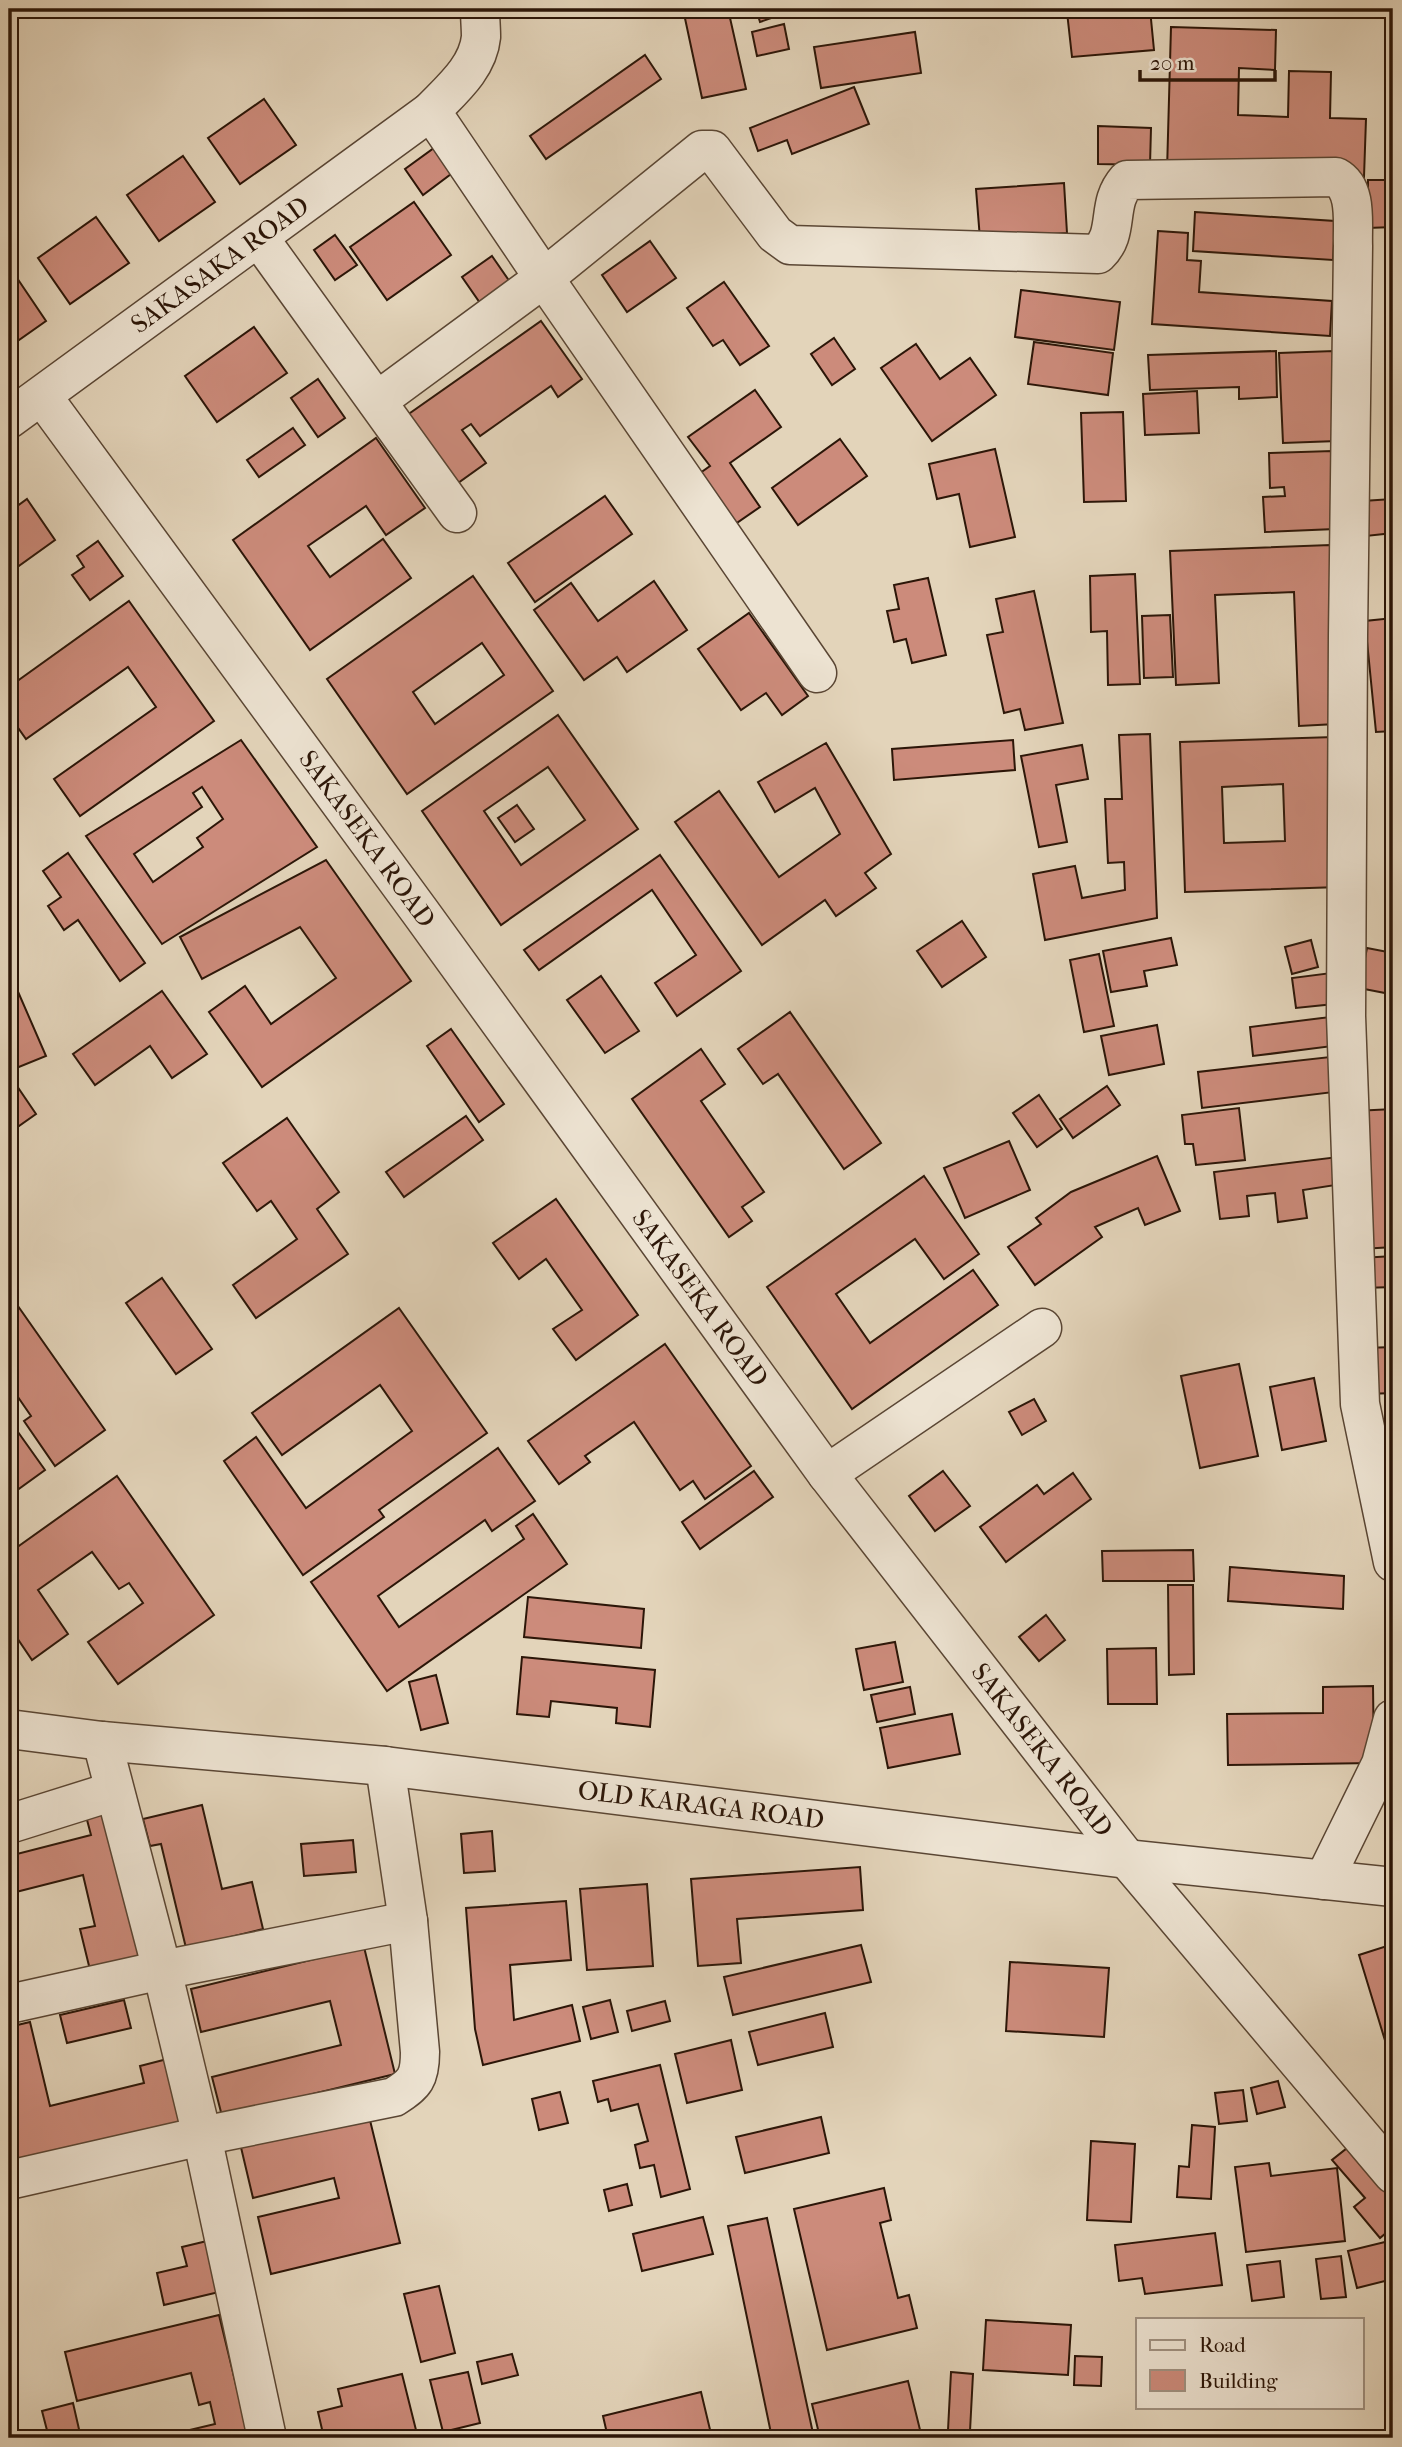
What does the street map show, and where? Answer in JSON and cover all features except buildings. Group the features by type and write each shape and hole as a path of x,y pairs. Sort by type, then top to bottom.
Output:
{"street":[{"name":"SAKASAKA ROAD","path":"9,419 431,111 458,84 475,60 481,39 480,9"},
{"path":"431,111 817,673"},
{"path":"377,401 544,278 702,150 712,150 775,234 790,245 1098,254 1108,244 1117,192 1127,180 1336,177 1345,182 1350,191 1353,246 1346,1016 1360,1404 1393,1562"},
{"path":"259,238 457,513"},
{"name":"SAKASEKA ROAD","path":"42,396 827,1474 1127,1858 1393,2174"},
{"path":"827,1474 1042,1328"},
{"path":"1324,1880 1381,1765 1393,1719"},
{"name":"OLD KARAGA ROAD","path":"9,1729 102,1741 385,1766 1127,1858 1393,1887"},
{"path":"102,1741 202,2136 267,2438"},
{"path":"9,2180 202,2136 394,2097 412,2085 420,2070 420,2052 408,1921 385,1766"},
{"path":"9,1824 114,1791"},
{"path":"9,2004 162,1970 408,1921"}]}
